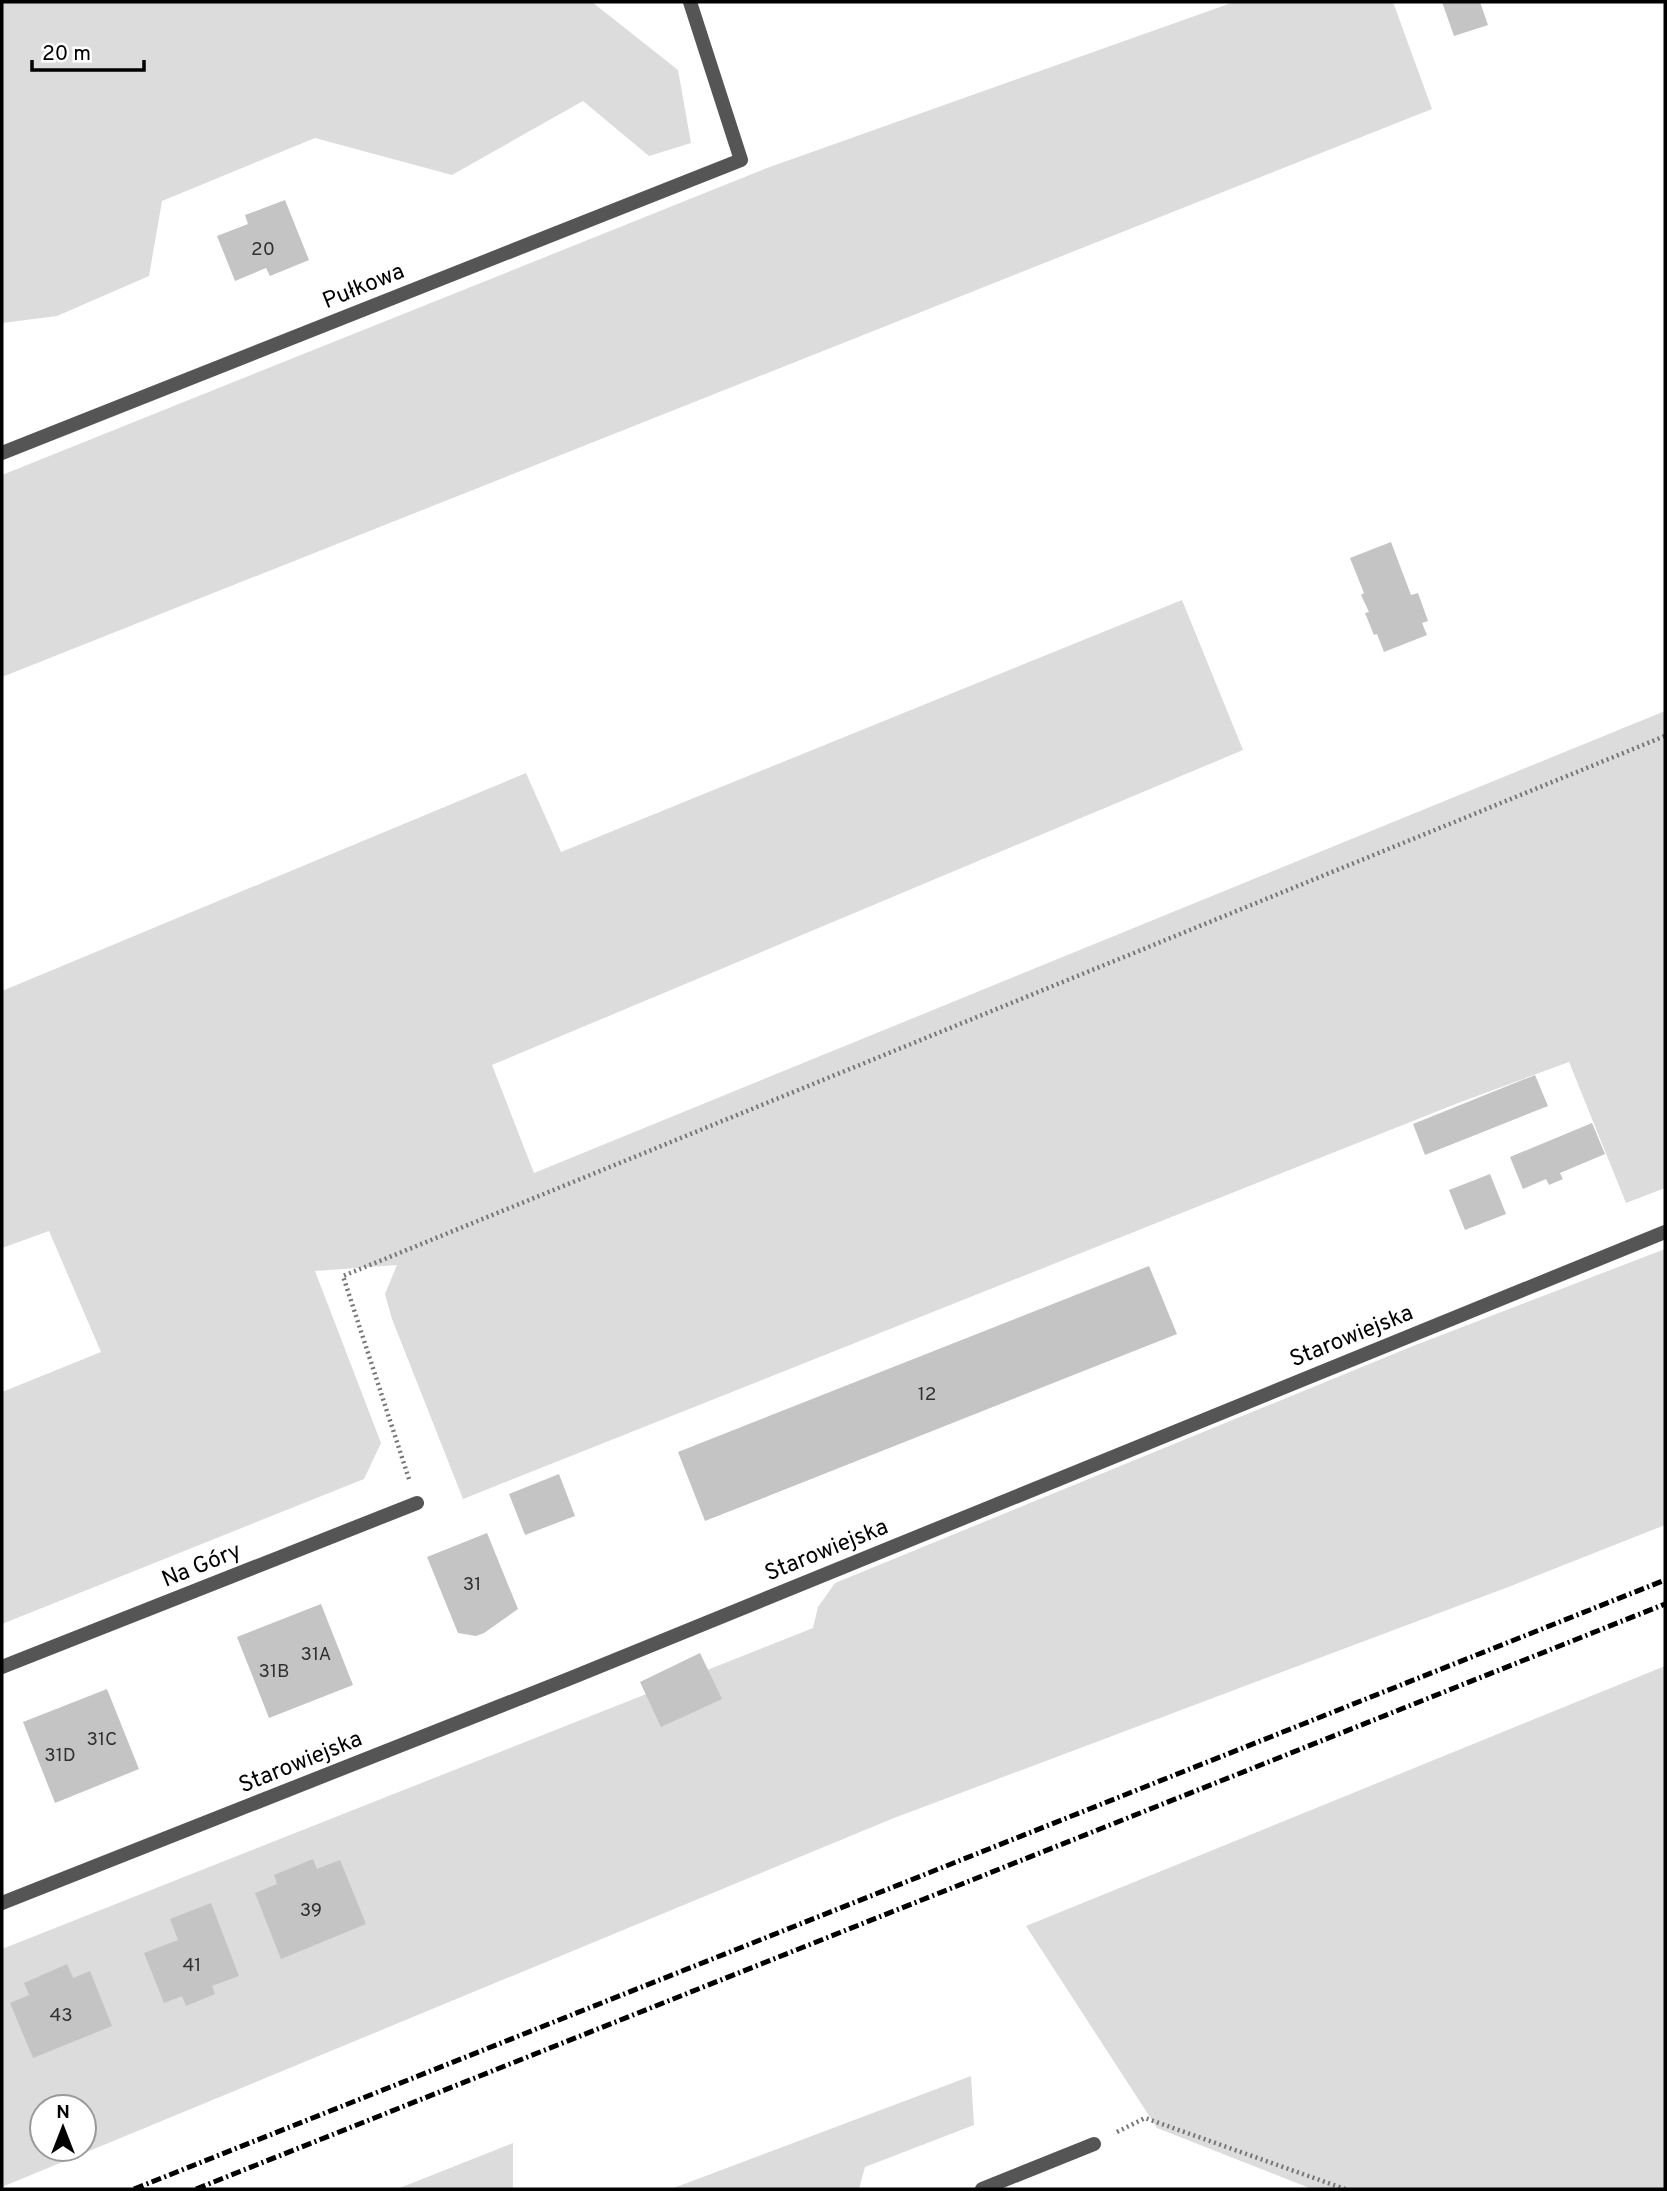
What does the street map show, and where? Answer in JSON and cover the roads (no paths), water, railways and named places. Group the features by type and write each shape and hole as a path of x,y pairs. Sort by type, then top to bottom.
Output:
{"street":[{"name":"Pułkowa","path":"2,453 741,160 690,2"},
{"name":"Starowiejska","path":"2,1903 571,1678 1665,1232"},
{"name":"Na Góry","path":"2,1667 417,1503"},
{"path":"982,2189 1094,2144"}],"railway":[{"path":"134,2189 1665,1580"},
{"path":"196,2189 1665,1604"}]}
